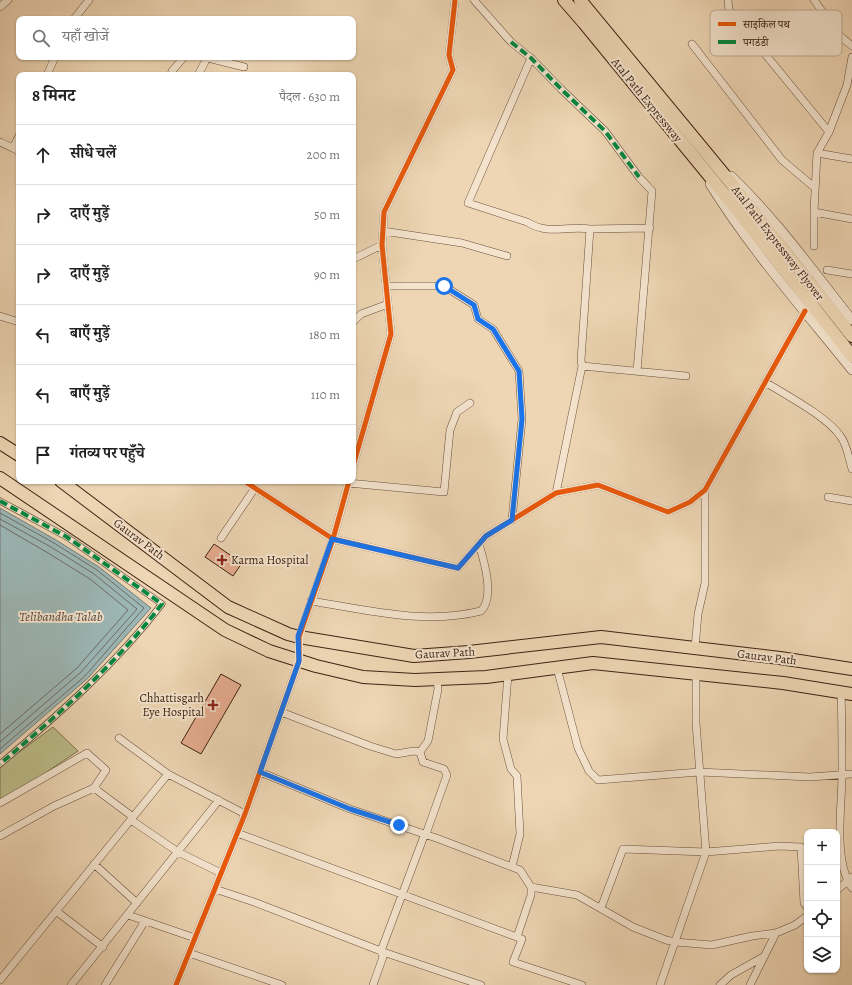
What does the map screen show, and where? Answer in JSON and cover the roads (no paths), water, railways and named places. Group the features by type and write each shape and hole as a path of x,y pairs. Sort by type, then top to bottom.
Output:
{"main road":[{"name":"Atal Path Expressway","path":"564,0 698,153 735,198"},
{"name":"Atal Path Expressway","path":"580,0 698,153"},
{"name":"Atal Path Expressway Flyover","path":"735,198 852,336"},
{"name":"Atal Path Expressway Flyover","path":"735,198 852,356"},
{"path":"0,443 16,453"},
{"path":"0,478 225,630 270,651 316,666 363,677 415,680 486,677 594,664 783,683 847,693"},
{"name":"Gaurav Path","path":"65,484 228,607 288,634 414,656 469,652 601,637 780,658 852,669"}],"street":[{"path":"0,7 8,0"},
{"path":"76,16 89,0"},
{"path":"356,456 391,334 382,245 384,212 453,70 449,55 455,0"},
{"path":"474,0 511,42 531,58 605,131 639,177 652,191 637,370"},
{"path":"728,0 729,10"},
{"path":"814,0 821,10"},
{"path":"842,38 852,46"},
{"path":"692,44 782,160 815,188"},
{"path":"767,56 829,132"},
{"path":"814,246 817,153 829,132 847,85 852,57"},
{"path":"531,58 468,203 527,222 534,227 550,230 580,227 590,229 650,228"},
{"path":"48,72 54,60"},
{"path":"172,72 181,60"},
{"path":"199,72 204,60"},
{"path":"214,60 244,67"},
{"path":"0,142 16,150"},
{"path":"698,153 727,211 745,237 852,370"},
{"path":"698,153 746,190 773,220 852,320"},
{"path":"817,153 852,159"},
{"path":"814,212 852,219"},
{"path":"556,493 582,366 580,360 590,229"},
{"path":"383,231 462,243 507,256"},
{"path":"356,258 382,245"},
{"path":"827,270 852,274"},
{"path":"386,286 444,286 468,301 474,305 478,319 493,329 519,371 522,419 512,520"},
{"path":"356,319 361,314 388,304"},
{"path":"249,484 332,539 458,568 486,536 556,493 598,485 668,512 690,502 705,490 805,311"},
{"path":"0,316 16,321"},
{"path":"582,366 637,370 686,376"},
{"path":"765,382 820,417 834,428 842,438 852,469"},
{"path":"356,483 444,492 450,430 457,412 470,404"},
{"path":"176,985 245,814 299,661 298,636 332,539 348,484"},
{"path":"221,538 255,488"},
{"path":"695,648 698,614 705,583 705,490"},
{"path":"828,497 852,501"},
{"path":"0,501 67,538 162,604 113,660 60,711 0,764"},
{"path":"311,601 416,617 445,617 481,611 485,607 487,595 487,573 479,544"},
{"path":"557,668 578,748 589,771 598,780 699,772 810,777 852,774"},
{"path":"508,674 503,739 511,768 517,776 520,834 512,867"},
{"path":"660,985 706,852 696,723 696,674"},
{"path":"420,752 428,741 438,689 437,679"},
{"path":"847,693 842,774 840,849 852,888"},
{"path":"281,712 370,746 396,754 414,751 420,752"},
{"path":"119,738 168,774 245,814"},
{"path":"373,985 383,957 381,951 447,775 444,769 423,762 420,752"},
{"path":"0,803 86,753 106,770 94,788 54,806 0,836"},
{"path":"260,772 350,809 426,834 520,870 531,887 531,895 517,937"},
{"path":"0,980 168,774"},
{"path":"94,788 178,852 221,873"},
{"path":"71,985 103,947 219,800"},
{"path":"237,833 522,939 512,962 582,985"},
{"path":"601,908 623,849 706,852 780,846 800,847 804,903"},
{"path":"94,864 137,903"},
{"path":"840,887 849,879"},
{"path":"531,887 577,895 632,927 675,942 712,945 752,936 776,933 795,925 804,918"},
{"path":"215,889 254,902 381,951 481,985"},
{"path":"56,911 103,947"},
{"path":"128,915 195,938"},
{"path":"105,985 145,921"},
{"path":"750,985 776,933"},
{"path":"189,954 282,985"},
{"path":"720,985 731,975 763,957"}],"water":[{"name":"Telibandha Talab","path":"0,508 99,567 151,608 88,678 0,754"}],"place":[{"name":"Karma Hospital","path":"222,560"},
{"name":"Chhattisgarh Eye Hospital","path":"213,705"}]}
